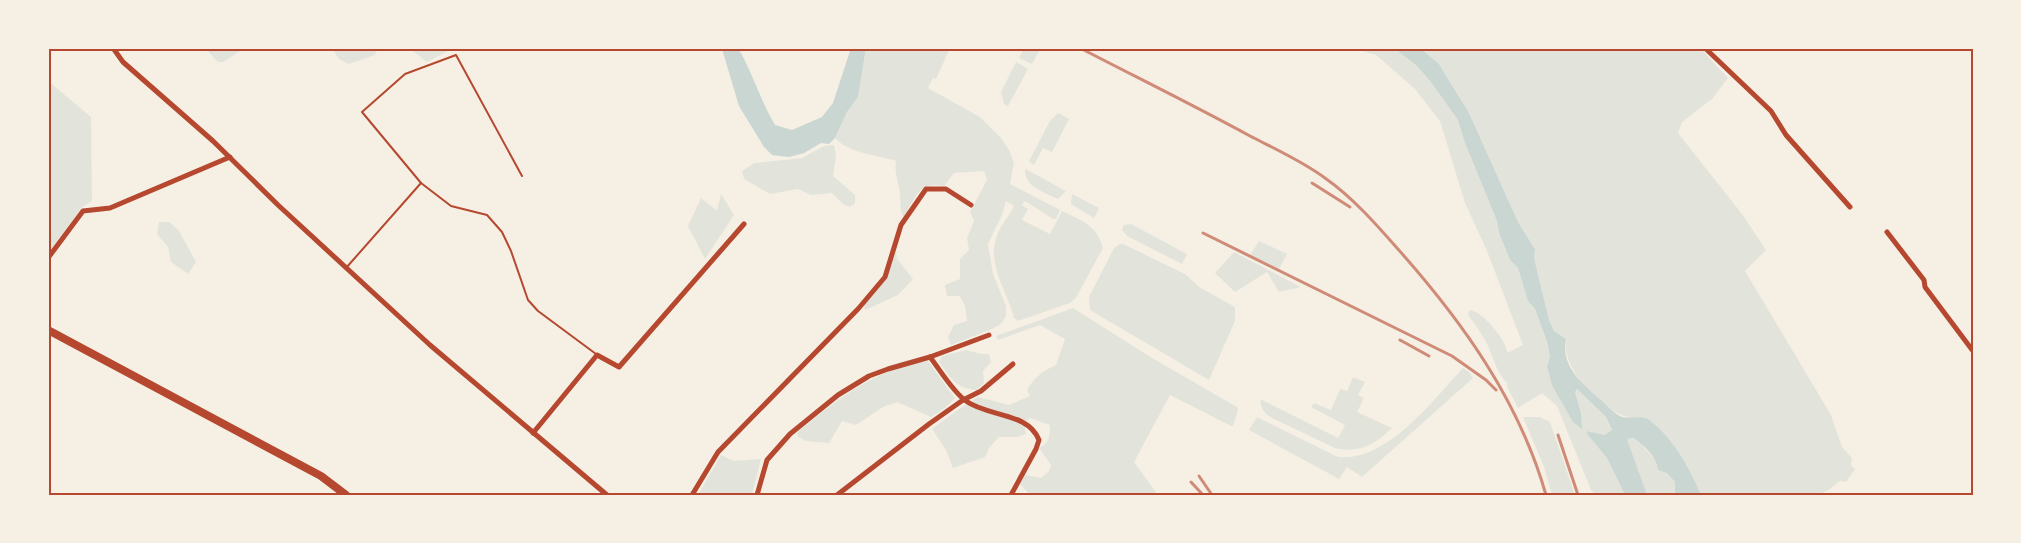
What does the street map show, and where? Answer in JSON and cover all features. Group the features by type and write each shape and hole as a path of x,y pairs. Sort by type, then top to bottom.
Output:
{"main road":[{"path":"48,330 321,476 346,495"}],"street":[{"path":"113,48 123,62 230,157 278,205 430,345 607,495"},
{"path":"1705,48 1771,111 1786,135 1850,207"},
{"path":"48,258 83,212 110,208 230,157"},
{"path":"692,495 718,452 858,309 885,277 901,225 926,189 946,189 971,206"},
{"path":"533,433 597,355 619,367 744,224"},
{"path":"1887,232 1924,280 1925,287 1973,351"},
{"path":"757,495 767,460 790,434 838,395 868,376 930,357 989,335"},
{"path":"930,357 963,400 977,408 1018,420 1036,432 1039,440 1036,449 1011,495"},
{"path":"837,495 963,400 981,391 1013,364"}],"lane":[{"path":"522,176 456,55 405,74 362,112 421,183 451,206 487,215 502,232 528,300 538,311 597,355"},
{"path":"346,268 421,183"}],"shaded area":[{"path":"205,48 245,48 223,62 218,62"},
{"path":"332,48 378,48 375,55 349,64 339,59"},
{"path":"409,48 454,48 427,62"},
{"path":"738,48 775,125 792,130 822,117 833,103 851,48 866,48 858,97 847,112 835,138 829,144 821,143 804,153 789,157 772,155 764,147 739,106 722,49"},
{"path":"866,48 950,48 936,79 933,78 928,88 980,117 1001,138 1014,163 1010,184 1060,210 1056,219 1053,219 1025,201 1022,205 1028,209 1022,220 1050,234 1062,211 1088,225 1100,240 1103,248 1076,298 1070,303 1018,321 1014,318 994,257 997,235 1014,206 1006,201 988,244 993,274 1006,306 1006,316 1001,324 992,329 951,345 948,337 954,325 967,321 965,306 960,296 947,296 945,285 960,279 960,259 969,250 967,238 974,221 970,212 987,180 984,171 954,173 944,186 930,185 920,191 904,218 896,161 855,150 835,138 847,112 858,97"},
{"path":"1024,48 1041,48 1032,64 1019,58"},
{"path":"1353,48 1394,48 1417,66 1459,120 1465,143 1497,221 1499,233 1510,260 1518,268 1528,301 1535,309 1550,357 1547,366 1581,413 1575,392 1577,389 1606,417 1612,431 1605,435 1588,431 1587,434 1607,458 1625,495 1596,495 1591,490 1557,406 1542,393 1518,408 1485,340 1468,315 1469,310 1474,311 1487,320 1499,334 1507,353 1523,345 1487,251 1465,203 1440,121 1415,89 1376,55"},
{"path":"1394,48 1420,48 1439,64 1469,113 1518,222 1535,249 1534,258 1549,320 1554,331 1566,339 1566,358 1574,374 1619,416 1640,417 1658,427 1680,454 1701,495 1675,495 1675,482 1667,473 1658,470 1649,452 1633,438 1627,439 1647,495 1625,495 1607,458 1587,434 1587,431 1605,435 1612,430 1606,417 1577,389 1575,392 1581,413 1582,429 1573,422 1552,385 1547,366 1550,357 1547,342 1535,309 1528,301 1518,268 1510,260 1499,233 1497,221 1458,120 1417,66"},
{"path":"1420,48 1700,48 1728,78 1712,99 1682,122 1678,133 1742,214 1766,250 1745,271 1831,415 1842,447 1852,458 1851,466 1855,469 1846,482 1839,481 1818,495 1701,495 1687,465 1633,418 1610,409 1587,389 1570,364 1566,351 1566,339 1554,331 1549,320 1534,258 1535,248 1518,222 1469,113 1439,64"},
{"path":"1016,62 1028,69 1008,106 1004,104 1001,92"},
{"path":"48,81 91,117 92,201 82,207 48,253"},
{"path":"1058,113 1069,119 1052,152 1043,148 1034,165 1029,161 1050,121"},
{"path":"834,145 836,156 833,176 855,195 855,203 850,207 843,204 832,193 811,195 798,189 770,194 744,179 742,171 754,163 802,158 824,146"},
{"path":"1025,169 1066,191 1058,199 1041,191 1031,185"},
{"path":"721,194 734,215 705,259 688,226 701,198 717,211"},
{"path":"1072,194 1099,208 1094,218 1071,204"},
{"path":"159,222 169,222 179,231 196,262 188,274 171,262 168,247 157,234"},
{"path":"1131,224 1187,254 1182,264 1127,236 1122,230 1124,225"},
{"path":"1259,241 1287,254 1279,269 1250,255"},
{"path":"1120,244 1185,274 1199,287 1235,307 1235,321 1209,380 1090,310 1089,297 1114,248"},
{"path":"896,251 897,259 913,279 898,295 865,310 864,304 887,278"},
{"path":"1234,252 1301,287 1279,292 1267,272 1235,292 1215,273"},
{"path":"1073,308 1152,358 1237,407 1233,426 1231,426 1170,395 1134,462 1158,495 1033,495 1028,493 1020,484 1025,475 1041,478 1049,471 1051,465 1039,448 1047,441 1050,425 1030,418 1024,423 1026,434 1018,437 999,437 989,448 985,457 953,468 946,450 932,429 978,397 1009,405 1030,396 1027,390 1033,381 1056,365 1065,339 1040,325 998,340 996,336"},
{"path":"966,350 989,354 991,362 983,371 984,383 976,390 958,384 939,362 942,356"},
{"path":"928,361 955,398 931,417 897,402 883,407 856,425 842,421 829,443 806,441 798,437 797,433 858,387 891,371"},
{"path":"1463,368 1473,378 1362,477 1347,467 1339,479 1249,430 1257,417 1338,457 1356,456 1374,450 1407,427"},
{"path":"1353,377 1365,382 1358,395 1364,398 1357,412 1392,428 1380,439 1359,449 1335,448 1272,418 1261,405 1260,399 1338,438 1345,425 1311,407 1314,403 1331,410 1340,389 1347,391"},
{"path":"1523,417 1540,417 1550,422 1575,495 1552,495 1544,467"},
{"path":"1633,438 1675,482 1675,495 1647,495 1627,439"},
{"path":"721,455 734,461 761,459 752,495 698,495"}],"railway":[{"path":"1080,48 1298,161 1335,185 1354,202 1444,304 1486,363 1520,427 1535,460 1546,495"},
{"path":"1312,183 1350,207"},
{"path":"1203,233 1452,356 1496,390"},
{"path":"1400,340 1429,356"},
{"path":"1558,435 1578,495"},
{"path":"1199,476 1212,495"},
{"path":"1191,482 1203,495"}]}
